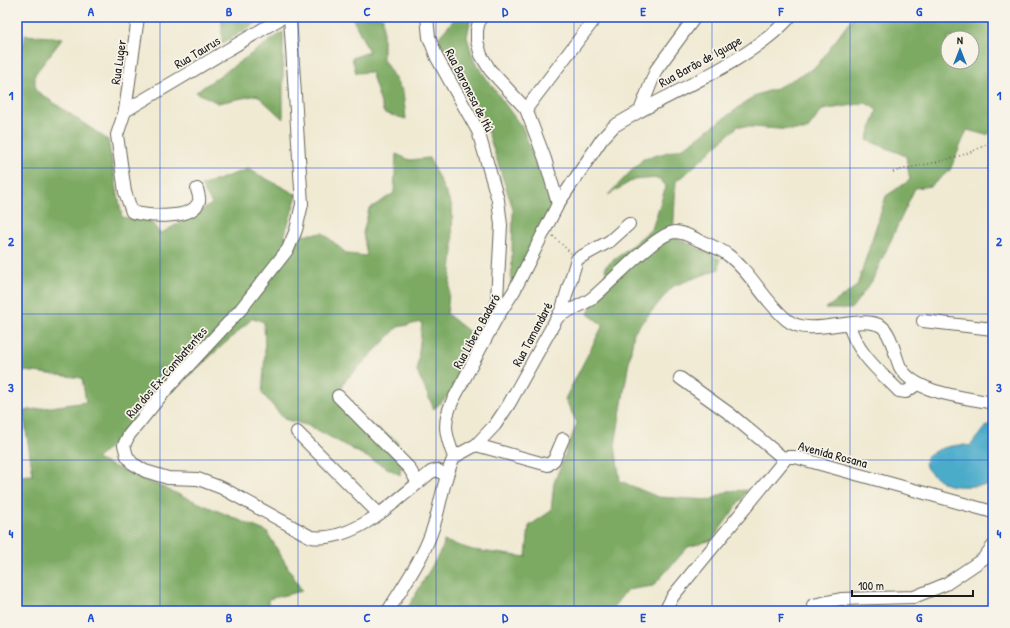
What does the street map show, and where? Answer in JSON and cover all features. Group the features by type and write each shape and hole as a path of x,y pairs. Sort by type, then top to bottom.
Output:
{"street":[{"name":"Rua Luger","path":"138,17 126,111 119,128 117,143 125,192 132,212 160,216 190,212 199,200 197,189"},
{"name":"Rua Taurus","path":"126,111 283,17"},
{"name":"Rua dos Ex-Combatentes","path":"290,17 302,204 296,230 288,249 240,309 164,392 129,435 124,446 129,460 145,471 168,478 198,479 222,488 311,537 325,539 356,528 379,514 431,472 437,470 445,475"},
{"name":"Rua Baronesa de Itú","path":"427,17 429,37 437,58 478,130 498,200 501,225 496,319"},
{"path":"480,17 477,30 481,55 490,70 526,109 545,159 558,204"},
{"path":"526,109 596,17"},
{"path":"640,111 656,70 695,17"},
{"name":"Rua Barão de Iguape","path":"558,204 602,139 614,126 724,65 762,42 790,17"},
{"name":"Rua Libero Badaró","path":"454,457 446,434 447,414 496,319 514,291 558,204"},
{"path":"577,259 610,241 629,224"},
{"path":"559,316 590,299 664,235 676,232 713,246 728,255 778,312 796,325 810,327 874,324 882,326 886,331 900,366 906,376 917,384 933,390 993,403"},
{"name":"Rua Tamandaré","path":"454,457 476,446 495,425 509,404 559,316 577,259"},
{"path":"922,321 993,329"},
{"path":"849,324 854,341 898,391 906,392 917,384"},
{"path":"680,378 730,414 784,459"},
{"path":"338,396 409,468 418,483"},
{"path":"297,432 379,514"},
{"path":"476,446 548,465 554,460 563,439"},
{"path":"388,611 420,560 432,530 445,475 454,457"},
{"name":"Avenida Rosana","path":"665,611 673,596 787,457 795,457 993,512"},
{"path":"813,605 841,599 914,597 952,580 983,559 993,546"}],"path":[{"path":"893,172 964,154 983,147 993,140"},
{"path":"546,229 577,259"}],"green space":[{"path":"222,17 265,17 222,44"},
{"path":"352,17 383,17 383,59 403,92 406,119 384,113 371,72 356,73 352,58 369,52"},
{"path":"456,17 471,17 467,37 474,61 523,129 553,208 511,291 513,209 483,117 453,73 439,37"},
{"path":"853,17 993,17 993,131 986,135 967,130 950,170 931,186 915,188 872,281 851,309 825,309 857,286 886,196 910,180 906,156 867,140 877,110 866,103 822,110 807,130 738,126 676,181 673,236 720,259 719,269 673,286 634,332 615,445 620,481 658,497 710,500 728,491 748,490 712,540 688,547 653,586 627,590 610,611 406,611 443,547 444,541 473,550 526,557 529,526 551,511 554,483 577,423 565,399 603,325 588,314 606,273 605,267 652,229 666,186 658,178 633,180 608,195 643,159 683,148 756,95 775,89 816,67"},
{"path":"283,32 283,119 257,95 218,103 196,92"},
{"path":"25,35 63,38 35,74 35,90 108,140 122,217 134,220 142,217 146,218 155,226 160,234 212,204 201,186 248,169 297,195 284,237 323,233 347,254 367,256 363,233 369,209 394,193 396,154 410,160 429,158 452,206 453,250 447,314 481,341 453,391 434,409 417,371 422,322 398,327 344,382 336,403 397,441 402,460 400,475 310,426 284,419 262,393 265,354 264,322 253,318 96,459 267,532 302,591 268,599 268,611 17,611 17,476 33,475 23,411 86,402 82,378 17,370 17,65"}],"water":[{"path":"993,423 993,485 949,485 942,482 928,469 925,463 928,457 934,452 953,446 970,446 985,427"}]}
